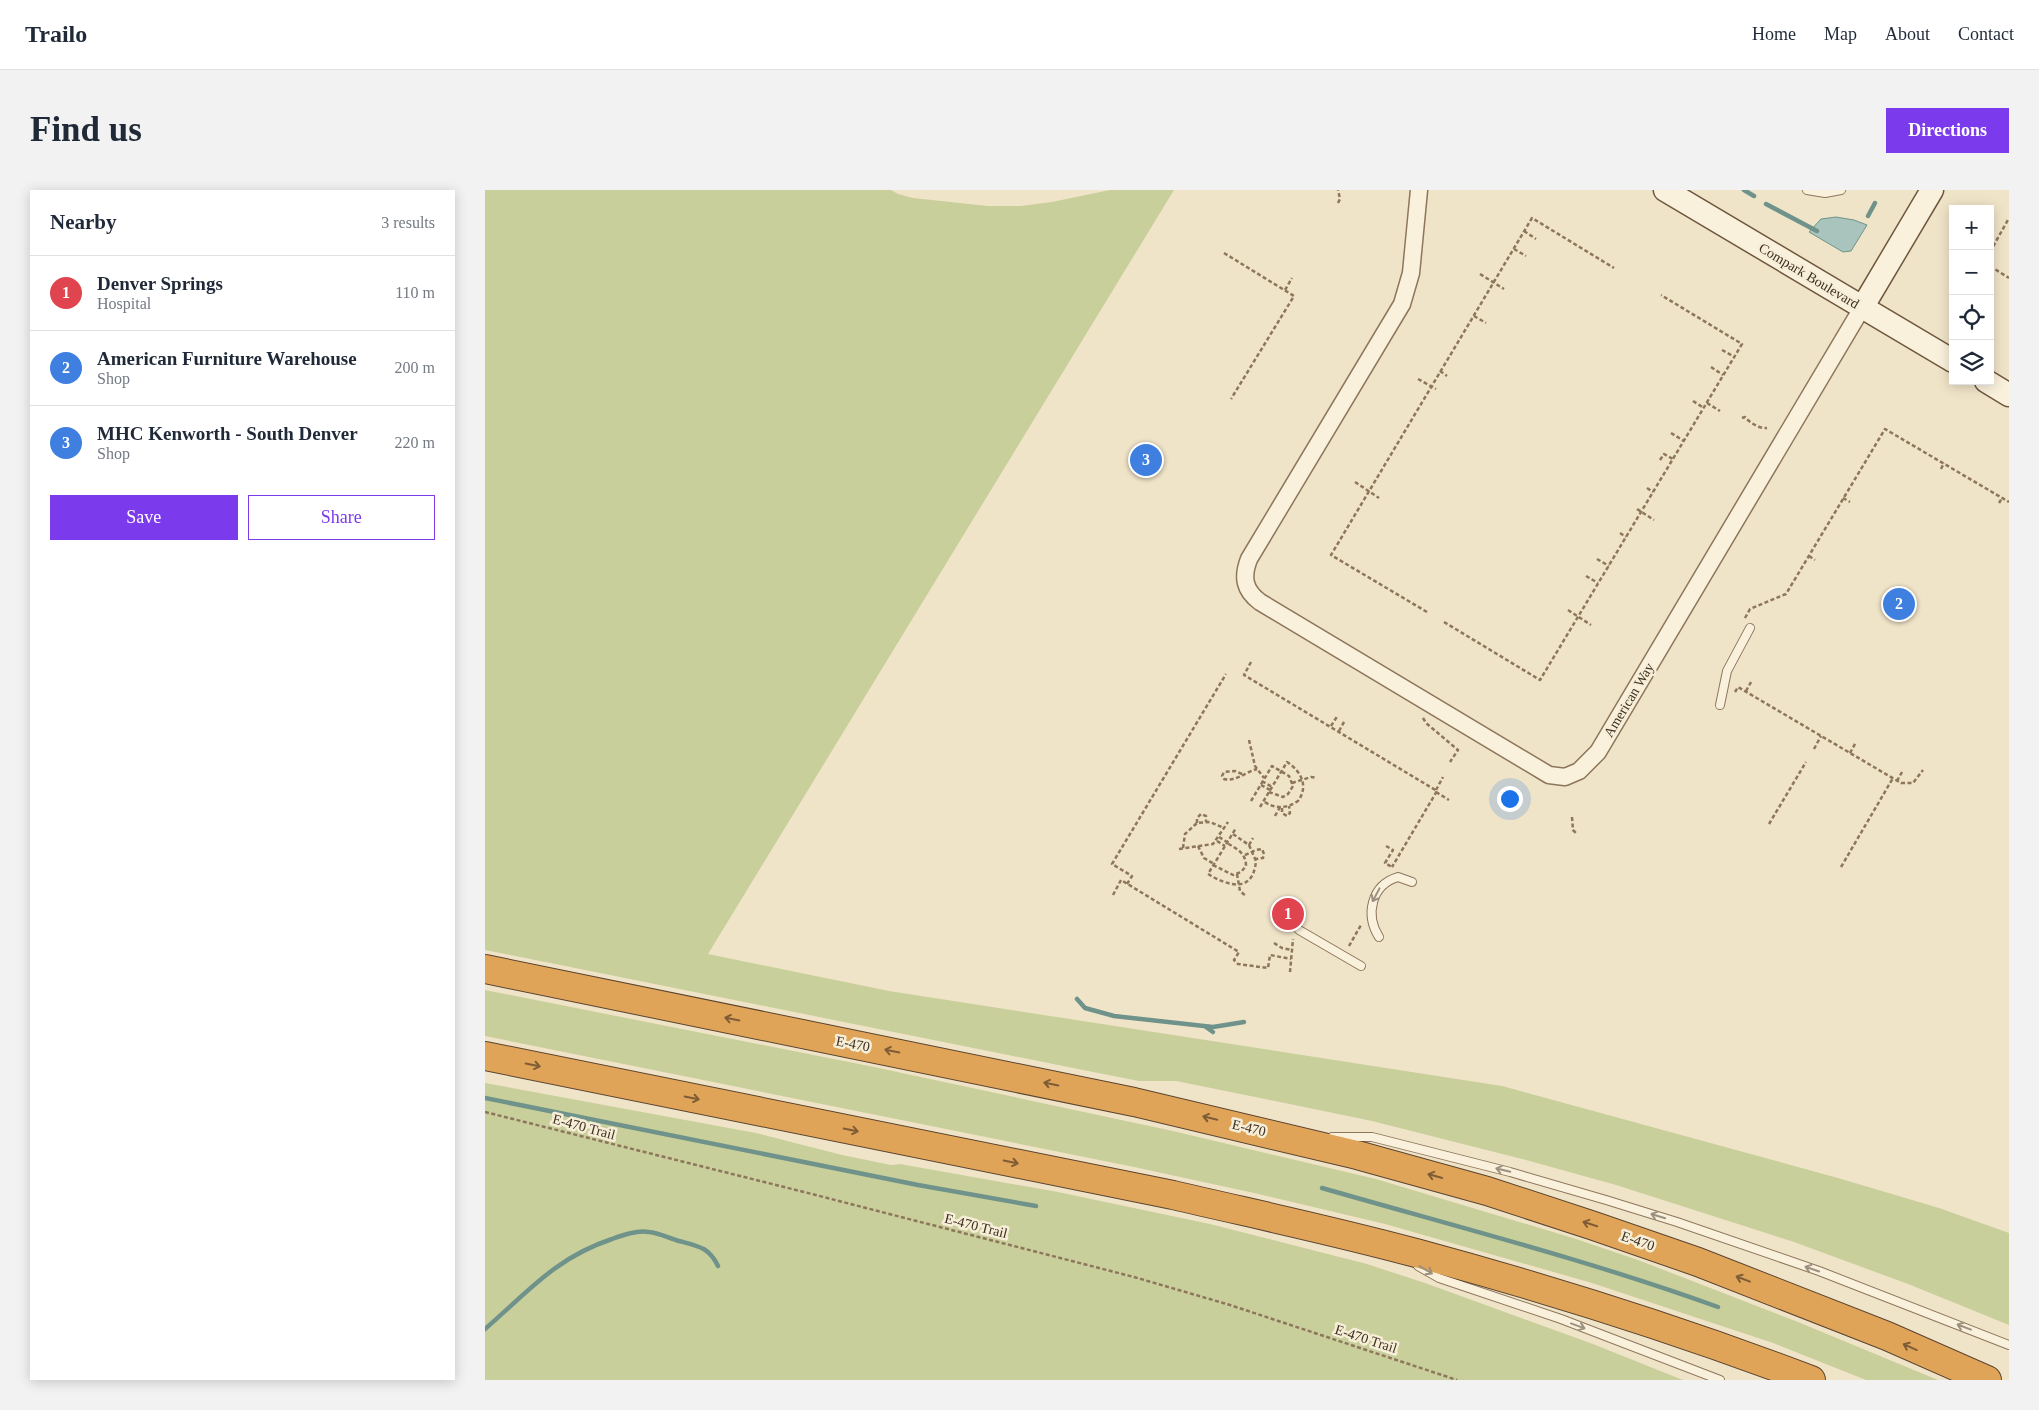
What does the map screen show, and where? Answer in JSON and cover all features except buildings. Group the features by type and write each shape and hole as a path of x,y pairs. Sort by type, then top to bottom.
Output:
{"highway":[{"name":"E-470","path":"485,969 1134,1102 1291,1138 1449,1180 1594,1226 1765,1287 1887,1336 1987,1380"},
{"path":"485,1056 1173,1195 1384,1245 1656,1325 1811,1380"}],"street":[{"name":"American Way","path":"1419,190 1411,273 1402,304 1249,559 1243,578 1253,597 1260,602 1549,775 1565,777 1579,771 1595,756 1606,740 1862,308"},
{"name":"Compark Boulevard","path":"1665,190 1949,360"},
{"path":"1862,308 1932,190"},
{"path":"1993,385 2009,395"}],"lane":[{"path":"1807,190 1825,193 1841,190"},
{"path":"1720,705 1727,670 1750,628"},
{"path":"1379,938 1371,922 1371,908 1374,896 1380,888 1392,879 1404,878 1412,882"},
{"path":"1299,930 1361,966"},
{"path":"1327,1137 1372,1137 1510,1172 1606,1200 1677,1222 1819,1271 2009,1346"},
{"path":"1291,1138 1318,1138"},
{"path":"1384,1245 1439,1278 1561,1319 1720,1380"}],"path":[{"path":"1338,190 1340,200 1338,203"},
{"path":"1427,612 1331,555 1532,218 1614,268"},
{"path":"1994,245 2009,218"},
{"path":"1524,232 1536,239"},
{"path":"1994,248 1998,250"},
{"path":"1514,249 1526,256"},
{"path":"1224,253 1294,296 1231,399"},
{"path":"1994,269 2009,278"},
{"path":"1481,274 1504,289"},
{"path":"1285,290 1292,278"},
{"path":"1444,622 1540,680 1741,344 1661,295"},
{"path":"1474,316 1486,323"},
{"path":"1722,350 1734,357"},
{"path":"1711,367 1723,374"},
{"path":"1440,371 1447,376"},
{"path":"1418,379 1436,390"},
{"path":"1693,401 1703,408"},
{"path":"1707,403 1720,411"},
{"path":"1742,418 1745,417 1763,429 1767,428"},
{"path":"1741,625 1750,609 1786,594 1885,428 2009,502"},
{"path":"1671,434 1684,441"},
{"path":"1660,460 1664,454 1673,459"},
{"path":"1941,469 1944,463"},
{"path":"1355,482 1379,498"},
{"path":"1647,488 1653,492"},
{"path":"1843,498 1849,502"},
{"path":"1999,503 2002,498"},
{"path":"1637,509 1654,520"},
{"path":"1620,533 1626,537"},
{"path":"1809,556 1815,560"},
{"path":"1597,559 1609,566"},
{"path":"1586,576 1598,583"},
{"path":"1568,610 1591,625"},
{"path":"1251,662 1244,675 1449,800"},
{"path":"1127,884 1132,876 1112,864 1226,674"},
{"path":"1746,691 1751,682"},
{"path":"1731,698 1738,686 1904,784 1913,783 1923,770"},
{"path":"1331,727 1338,715"},
{"path":"1423,718 1426,724 1457,750 1450,762"},
{"path":"1339,732 1345,720"},
{"path":"1814,749 1821,736"},
{"path":"1249,740 1257,769 1263,781 1270,790 1283,797 1292,790 1292,783 1289,776 1272,766 1263,781 1251,801"},
{"path":"1850,753 1856,742"},
{"path":"1260,807 1263,801 1287,762 1298,771 1303,779 1301,797 1289,806 1281,807 1270,805 1263,801"},
{"path":"1769,824 1806,762"},
{"path":"1242,774 1228,771 1224,772 1222,776 1224,779 1233,780 1242,774 1257,769"},
{"path":"1897,780 1902,772"},
{"path":"1386,846 1393,850 1385,863 1391,868 1443,777"},
{"path":"1292,783 1303,779 1317,778"},
{"path":"1841,867 1893,778"},
{"path":"1281,807 1282,813 1287,816 1290,813 1289,806"},
{"path":"1275,816 1281,807"},
{"path":"1207,822 1205,816 1201,814 1197,818 1197,822 1185,834 1181,848 1213,844 1218,839 1227,822"},
{"path":"1572,817 1573,830 1576,833"},
{"path":"1197,822 1215,823 1224,828"},
{"path":"1233,834 1249,845 1256,859 1256,867 1251,877 1239,884 1229,885 1208,874 1236,828"},
{"path":"1249,845 1253,838"},
{"path":"1198,846 1204,858 1229,874 1237,874 1246,866 1244,856 1218,839"},
{"path":"1244,856 1259,849 1264,851 1263,858 1256,859"},
{"path":"1237,874 1240,891 1246,896"},
{"path":"1113,895 1121,880 1239,952 1234,963 1267,968 1269,955 1291,959"},
{"path":"1347,950 1362,924 1362,917"},
{"path":"1289,972 1294,936 1301,940"},
{"path":"1274,943 1282,948 1292,950"},
{"name":"E-470 Trail","path":"485,1112 804,1192 1142,1280 1230,1305 1457,1380"}],"green space":[{"path":"485,190 891,190 913,198 988,206 1021,206 1052,202 1110,190 1174,190 708,954 889,991 1502,1086 1838,1178 1939,1208 2009,1233 2009,1325 1908,1284 1794,1242 1616,1185 1372,1121 1176,1081 1139,1081 485,950"},
{"path":"485,990 874,1067 1173,1131 1376,1179 1573,1238 1638,1260 1798,1322 1938,1380 1866,1380 1773,1343 1592,1283 1385,1224 1134,1167 485,1036"},
{"path":"485,1083 756,1133 842,1155 891,1165 900,1164 1058,1192 1210,1224 1367,1264 1425,1283 1593,1344 1683,1380 485,1380"}],"water":[{"path":"1836,217 1854,220 1867,225 1851,251 1843,252 1809,232 1821,219"}],"waterway":[{"path":"1744,190 1754,196"},
{"path":"1868,216 1875,203"},
{"path":"1766,204 1817,231"},
{"path":"1077,999 1085,1008 1114,1016 1213,1027 1244,1022"},
{"path":"1206,1027 1213,1032"},
{"path":"485,1098 918,1185 1036,1206"},
{"path":"1322,1188 1620,1274 1718,1307"},
{"path":"485,1329 529,1289 558,1266 592,1247 625,1234 640,1232 660,1234 697,1246 707,1251 718,1266"}],"place":[{"name":"MHC Kenworth - South Denver","path":"1146,460"},
{"name":"American Furniture Warehouse","path":"1899,604"},
{"name":"Denver Springs","path":"1288,914"}]}
